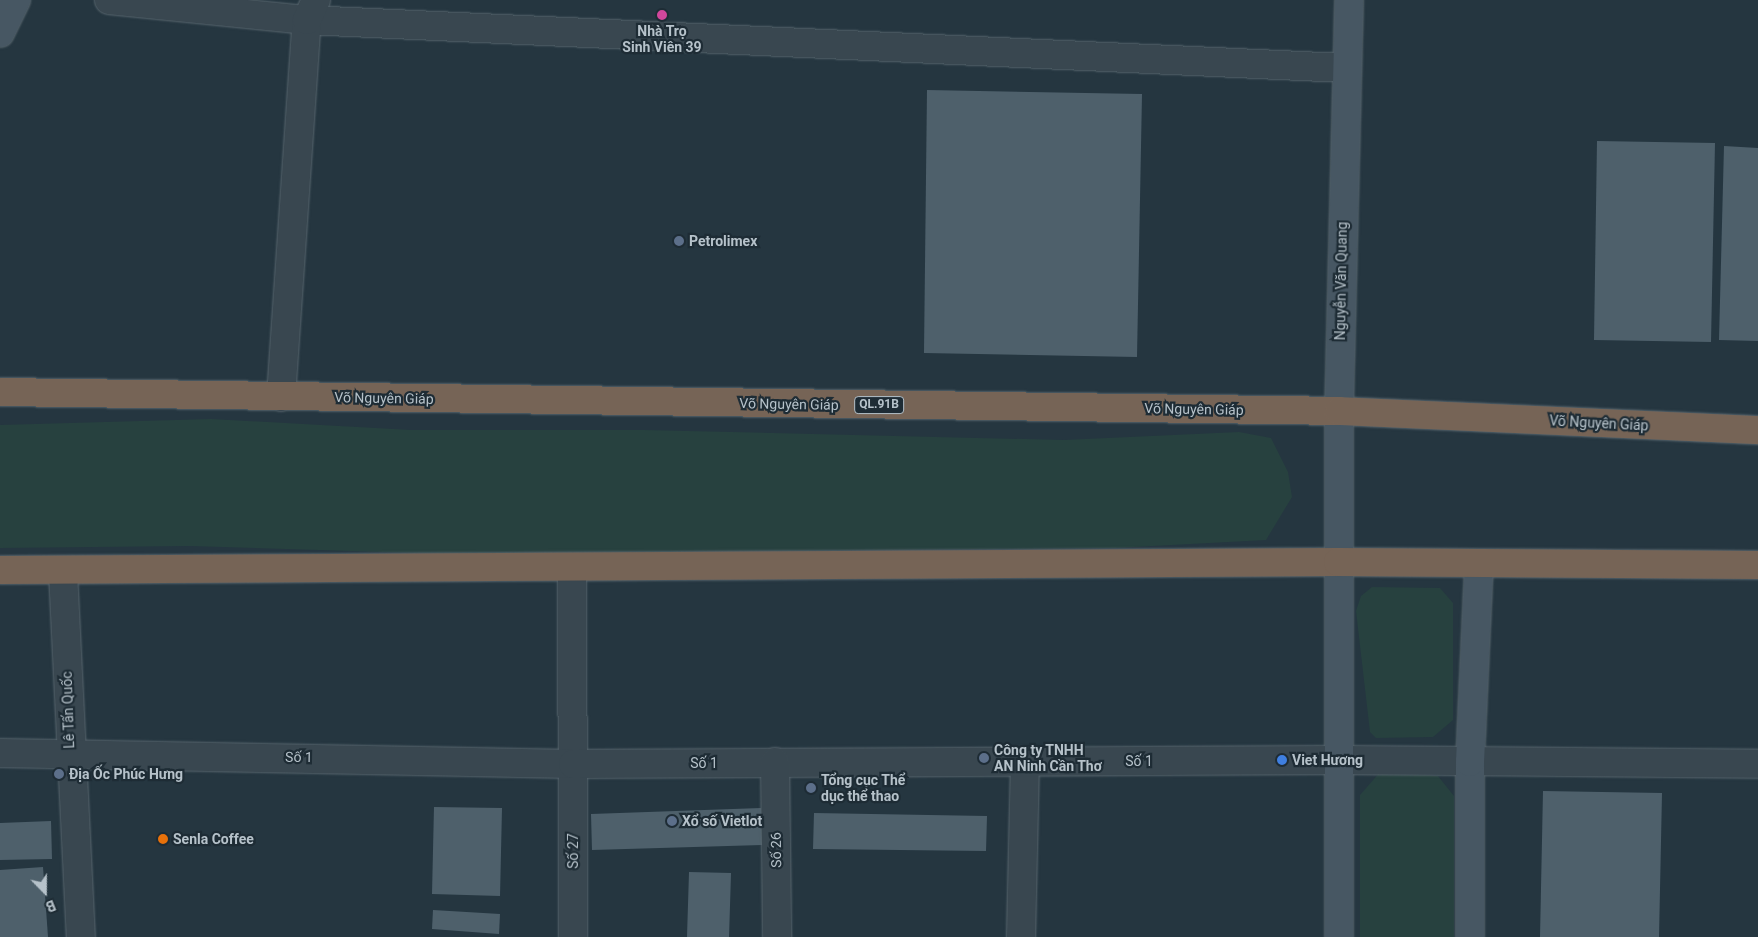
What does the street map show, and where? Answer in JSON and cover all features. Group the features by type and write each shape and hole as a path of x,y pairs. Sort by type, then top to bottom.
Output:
{"highway":[{"name":"Võ Nguyên Giáp","path":"0,392 1339,411 1758,430"},
{"path":"0,570 63,572 1338,562 1479,566 1758,565"}],"street":[{"path":"0,33 16,0"},
{"path":"109,0 1344,68"},
{"name":"Nguyễn Văn Quang","path":"1339,937 1339,411 1344,68 1348,0"},
{"path":"281,397 312,10"},
{"path":"1470,937 1470,762 1479,566"},
{"name":"Số 27","path":"572,568 573,937"},
{"name":"Lê Tấn Quốc","path":"63,572 69,752 81,937"},
{"name":"Số 1","path":"0,753 69,752 573,764 1339,760 1758,764"},
{"name":"Số 26","path":"775,762 777,937"},
{"path":"1021,937 1025,762"}],"green space":[{"path":"211,419 411,430 644,430 1064,440 1239,432 1271,438 1288,472 1292,497 1266,540 1115,548 448,554 191,546 0,548 0,425"},
{"path":"1372,587 1440,588 1453,603 1453,720 1433,737 1376,738 1370,732 1356,611 1361,596"},
{"path":"1381,771 1438,776 1454,796 1454,937 1360,937 1360,795"}],"building":[{"path":"927,90 1142,94 1137,357 924,353"},
{"path":"1597,141 1715,143 1711,342 1594,340"},
{"path":"1724,146 1758,148 1758,341 1719,340"},
{"path":"1543,791 1662,793 1659,937 1540,937"},
{"path":"434,807 502,808 500,896 432,894"},
{"path":"761,808 762,845 592,850 591,814"},
{"path":"814,813 987,816 986,851 813,849"},
{"path":"51,821 52,859 0,860 0,823"},
{"path":"43,867 48,937 0,937 0,870"},
{"path":"689,872 731,873 729,937 687,937"},
{"path":"433,910 500,914 499,934 432,929"}],"place":[{"name":"Nhà Trọ Sinh Viên 39","path":"662,15"},
{"name":"Petrolimex","path":"679,241"},
{"name":"Công ty TNHH AN Ninh Cần Thơ","path":"984,758"},
{"name":"Viet Hương","path":"1282,760"},
{"name":"Địa Ốc Phúc Hưng","path":"59,774"},
{"name":"Tổng cục Thể dục thể thao","path":"811,788"},
{"name":"Xổ số Vietlot","path":"672,821"},
{"name":"Senla Coffee","path":"163,839"}]}
